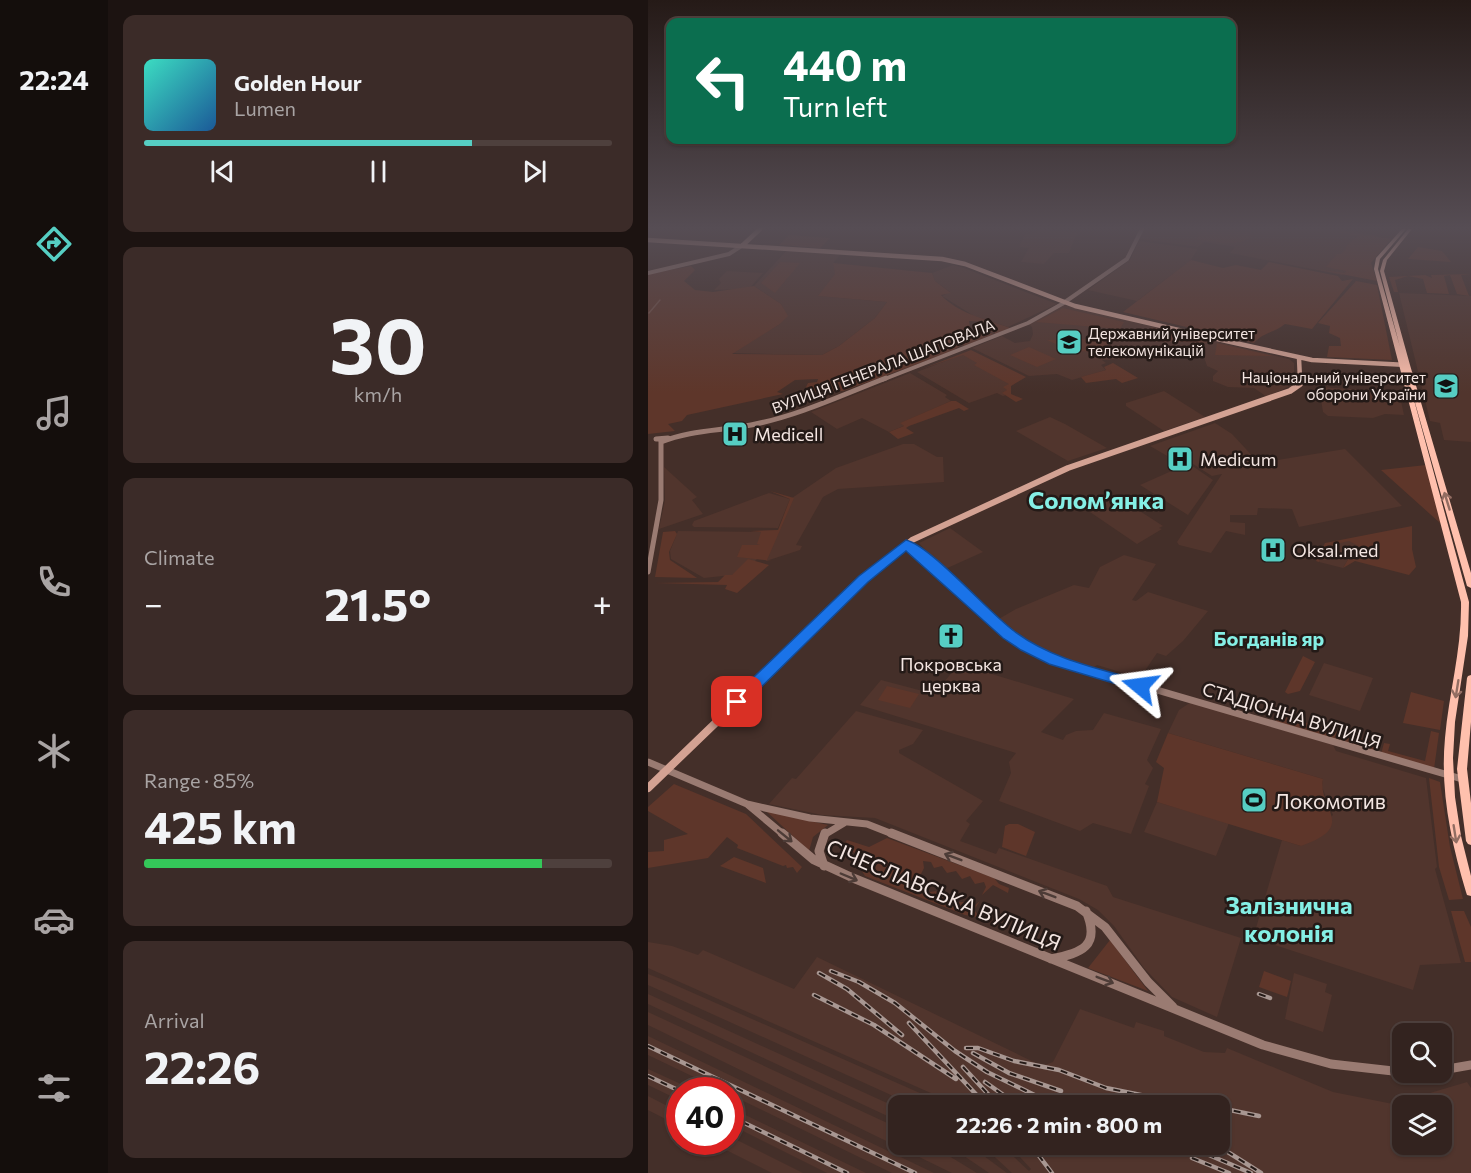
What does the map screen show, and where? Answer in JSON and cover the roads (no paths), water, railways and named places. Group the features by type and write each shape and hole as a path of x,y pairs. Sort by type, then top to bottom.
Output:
{"main road":[{"path":"1017,284 1065,302 1299,358 1403,365"},
{"path":"1381,284 1465,602 1468,632 1449,741 1448,776 1457,844 1471,892"},
{"path":"1386,284 1403,365 1471,586"},
{"path":"648,788 864,579 906,544 1068,468 1272,398 1300,384 1299,358"},
{"path":"1471,678 1463,741 1462,779 1471,841"}],"street":[{"name":"ВУЛИЦЯ ГЕНЕРАЛА ШАПОВАЛА","path":"648,572 662,500 661,442 668,438 776,420 810,409 1021,326 1065,302 1091,284"},
{"name":"СТАДІОННА ВУЛИЦЯ","path":"906,544 942,573 1008,634 1054,660 1462,779"},
{"name":"СІЧЕСЛАВСЬКА ВУЛИЦЯ","path":"648,762 747,804 806,854 825,866 1187,1015 1325,1064 1357,1070 1392,1072"},
{"path":"747,804 810,818 852,821 875,827 1085,910 1104,925 1154,989 1187,1015"},
{"path":"825,866 818,854 819,840 829,828 852,821"},
{"path":"1051,959 1077,953 1091,941 1093,928 1085,910"},
{"path":"1452,1068 1471,1065"}],"waterway":[{"path":"649,313 660,300"}],"railway":[{"path":"831,971 859,982 895,1003 955,1051 987,1072 1034,1095"},
{"path":"819,973 847,989 902,1035"},
{"path":"1259,994 1270,998"},
{"path":"814,995 874,1025 956,1079"},
{"path":"909,1023 977,1095"},
{"path":"648,1046 915,1173"},
{"path":"966,1048 978,1048 1014,1061 1059,1070 1106,1088 1141,1095"},
{"path":"973,1053 1009,1073 1061,1091"},
{"path":"963,1067 989,1095"},
{"path":"648,1076 666,1084"},
{"path":"985,1082 1003,1095"},
{"path":"1230,1110 1259,1116"},
{"path":"744,1123 847,1173"},
{"path":"1230,1153 1261,1173"},
{"path":"1038,1155 1052,1173"},
{"path":"1209,1155 1251,1173"},
{"path":"1192,1158 1229,1173"}],"place":[{"name":"Державний університет телекомунікацій","path":"1069,342"},
{"name":"Національний університет оборони України","path":"1446,386"},
{"name":"Medicell","path":"735,434"},
{"name":"Medicum","path":"1180,459"},
{"name":"Oksal.med","path":"1273,550"},
{"name":"Покровська церква","path":"951,636"},
{"name":"Локомотив","path":"1254,800"}],"district":[{"name":"Соломʼянка","path":"1096,499"},
{"name":"Богданів яр","path":"1269,638"},
{"name":"Залізнична колонія","path":"1289,918"}]}
